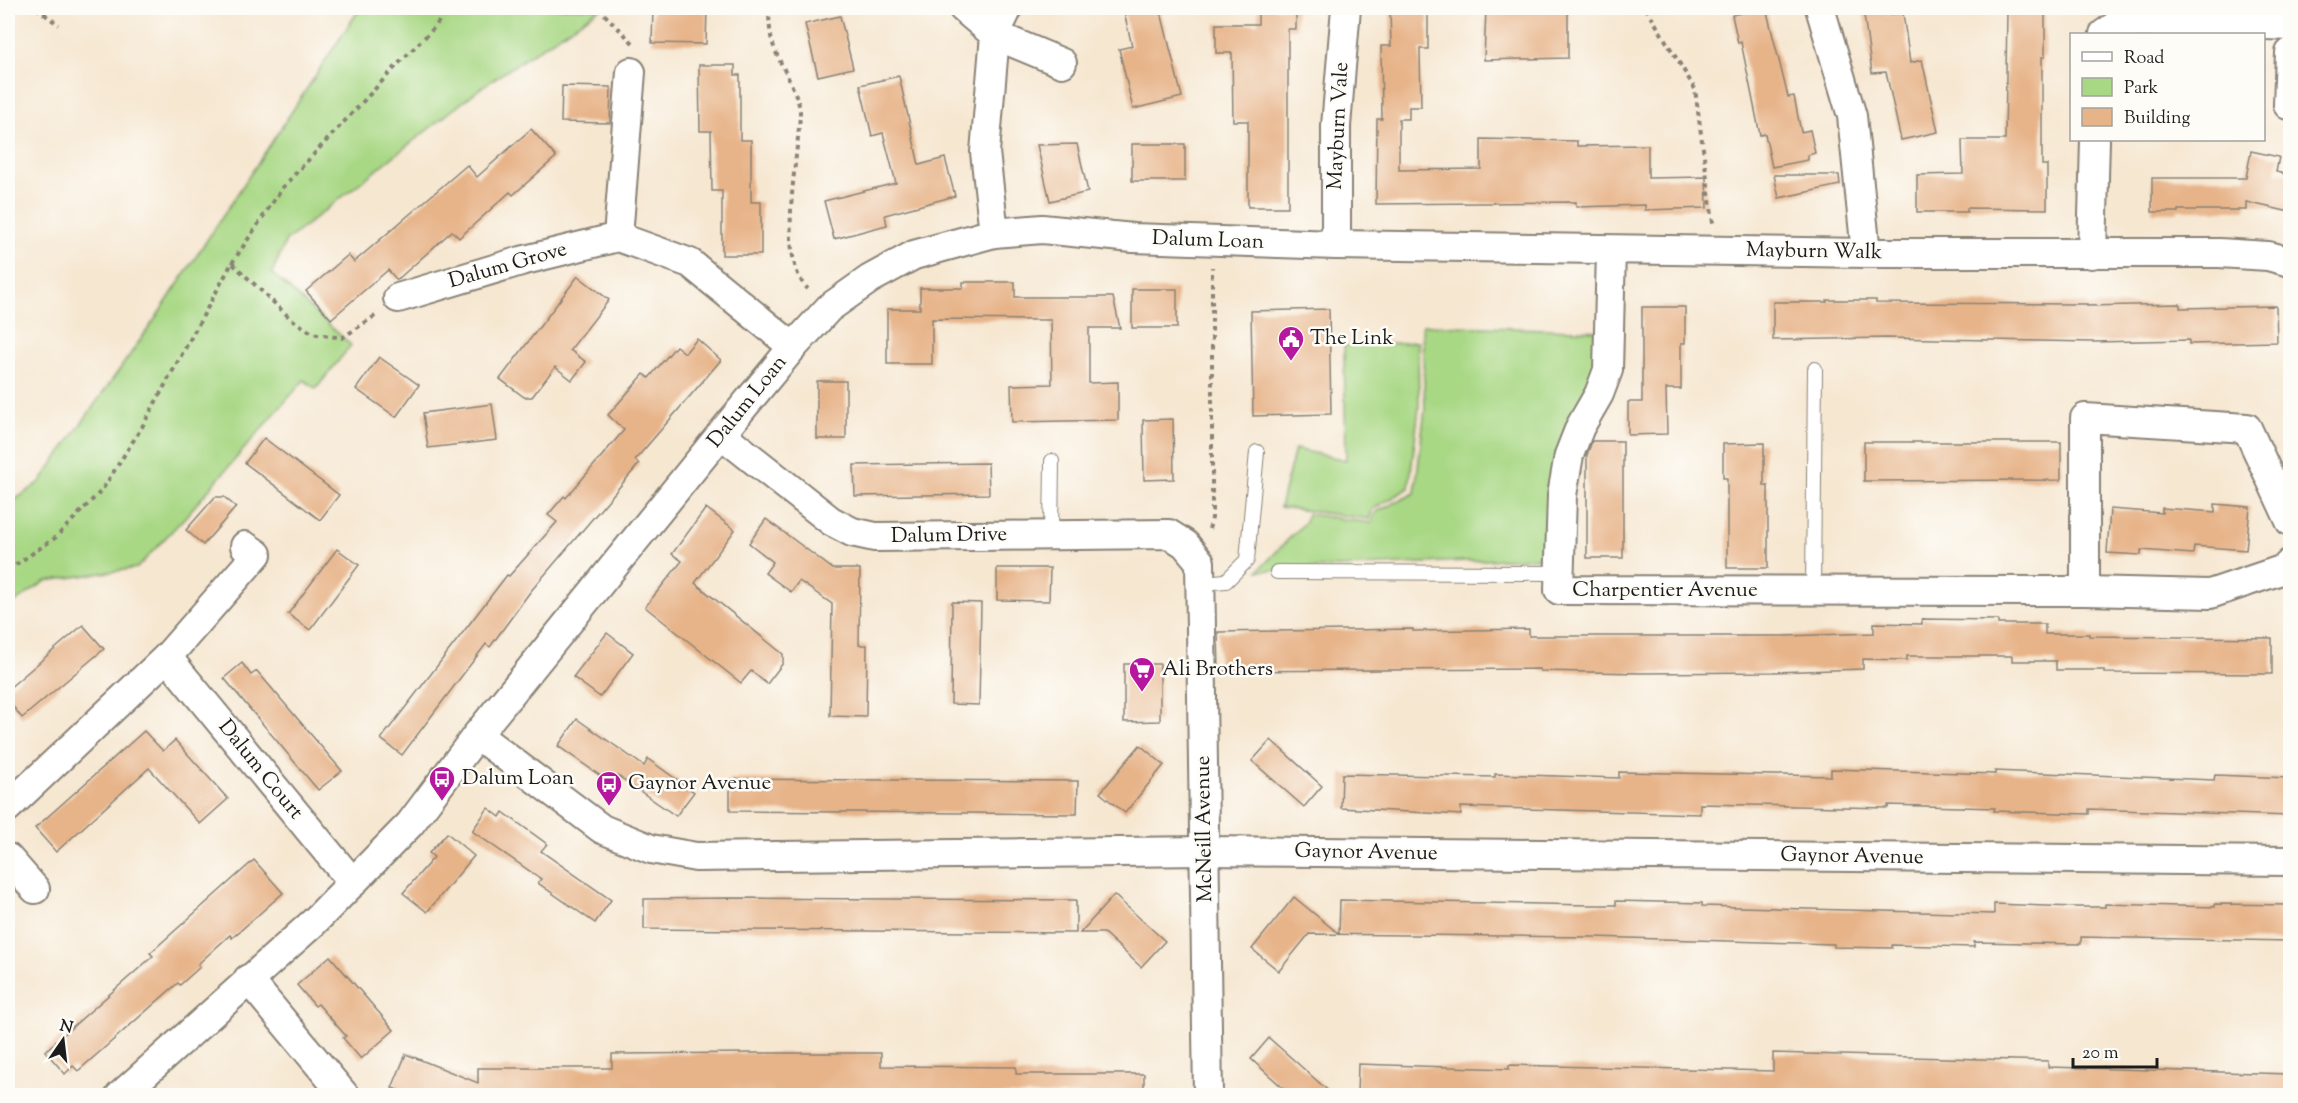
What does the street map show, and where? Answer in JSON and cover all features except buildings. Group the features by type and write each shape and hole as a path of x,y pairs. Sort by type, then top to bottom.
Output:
{"street":[{"path":"963,8 994,35 1062,63"},
{"path":"994,233 985,152 994,35 1008,8"},
{"name":"Mayburn Vale","path":"1336,245 1336,126 1346,8"},
{"path":"1820,8 1852,116 1866,254"},
{"path":"2105,33 2118,24 2195,15 2290,26"},
{"path":"2288,105 2290,53"},
{"path":"631,72 618,237 690,263 793,347"},
{"path":"2092,254 2095,141"},
{"name":"Dalum Loan","path":"120,1095 314,922 410,824 477,735 793,347 829,308 870,279 914,255 994,233 1042,229 1133,238 1336,245"},
{"name":"Dalum Grove","path":"398,298 521,261 618,237"},
{"name":"Mayburn Walk","path":"1336,245 1866,254 2219,253 2268,256 2290,262"},
{"name":"Charpentier Avenue","path":"1611,250 1608,370 1599,394 1580,427 1569,455 1562,495 1559,590 2085,591 2210,594 2284,569 2290,563"},
{"path":"2085,591 2085,418 2247,428 2290,520"},
{"name":"Dalum Drive","path":"721,434 831,521 852,532 875,537 1168,534 1185,544 1201,573"},
{"path":"8,807 167,657 256,554 245,546"},
{"name":"McNeill Avenue","path":"1201,573 1208,1095"},
{"name":"Dalum Court","path":"167,657 352,884"},
{"name":"Gaynor Avenue","path":"477,735 602,828 651,849 696,857 1206,851 2290,861"},
{"path":"8,858 35,889"},
{"path":"248,979 345,1095"}],"lane":[{"path":"1813,591 1815,369"},
{"path":"1201,573 1226,581 1247,560 1257,452"},
{"path":"1051,534 1052,461"},
{"path":"1277,572 1559,573"}],"path":[{"path":"36,8 59,25"},
{"path":"44,14 49,8"},
{"path":"8,570 55,538 102,490 142,427 232,263 283,187 435,27 448,8"},
{"path":"598,8 633,44 631,72"},
{"path":"768,8 772,43 800,108 790,250 800,282 829,308"},
{"path":"1646,8 1695,89 1717,251"},
{"path":"1201,573 1212,518 1212,242"},
{"path":"232,263 290,318 312,333 342,338 398,298"}],"green space":[{"path":"360,8 601,8 482,87 286,241 272,273 351,345 316,389 304,380 186,516 137,568 46,581 8,607 8,505 40,482 153,322"},
{"path":"1422,325 1602,331 1599,365 1547,557 1258,571 1305,522 1307,514 1371,523 1376,512 1415,493 1425,408"},
{"path":"1418,342 1419,407 1409,488 1373,509 1369,519 1280,507 1295,449 1346,460 1344,346"}],"place":[{"name":"The Link","path":"1291,362"},
{"name":"Ali Brothers","path":"1142,693"},
{"name":"Dalum Loan","path":"442,802"},
{"name":"Gaynor Avenue","path":"609,807"}]}
